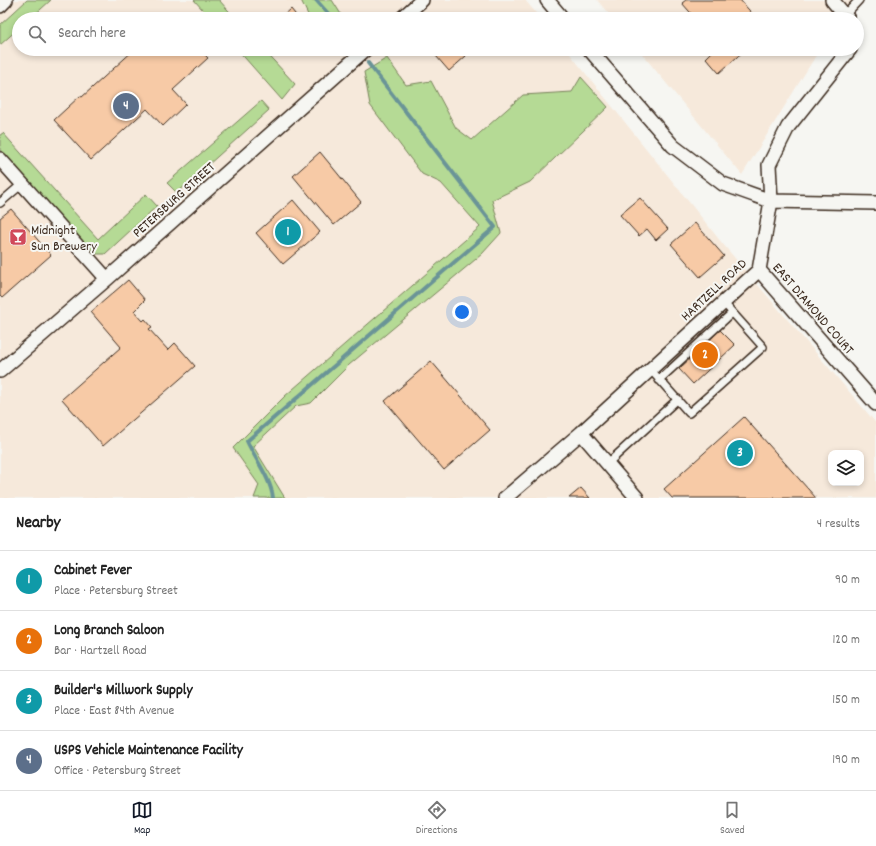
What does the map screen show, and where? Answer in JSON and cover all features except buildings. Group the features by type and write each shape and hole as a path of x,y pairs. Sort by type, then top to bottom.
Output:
{"street":[{"path":"0,6 6,0"},
{"path":"409,12 422,0"},
{"path":"547,0 557,12"},
{"path":"832,0 842,12"},
{"name":"PETERSBURG STREET","path":"0,371 108,279 358,56"},
{"path":"595,56 673,146 723,184 771,201 876,203"},
{"name":"HARTZELL ROAD","path":"505,498 581,433 759,270 771,201 769,165 788,127 844,56"},
{"path":"0,158 108,279"},
{"name":"EAST DIAMOND COURT","path":"759,270 876,404"},
{"path":"581,433 637,498"}],"lane":[{"path":"850,12 859,0"},
{"path":"0,203 22,184"},
{"path":"650,369 689,413 763,347 723,302"},
{"path":"659,380 732,313"},
{"path":"608,463 678,399"}],"shaded area":[{"path":"0,0 525,0 535,12 12,12 12,56 572,56 722,243 876,423 876,498 0,498"},
{"path":"597,0 863,0 852,12 607,12"},
{"path":"644,56 816,56 742,175"}],"green space":[{"path":"27,0 51,0 38,12 14,12"},
{"path":"194,0 219,0 230,12 205,12"},
{"path":"301,0 332,0 340,12 307,12"},
{"path":"12,14 12,34 0,45 0,25"},
{"path":"243,56 269,56 295,84 282,100"},
{"path":"387,58 406,85 431,81 456,128 472,140 523,95 572,92 581,77 608,107 530,182 492,200 501,233 482,254 349,365 311,403 296,406 253,446 285,498 254,498 259,485 233,448 285,396 480,227 441,183 422,174 370,105 364,72"},
{"path":"261,101 269,110 177,193 167,183"},
{"path":"3,133 98,239 146,194 157,206 105,254 90,254 0,150 0,135"}],"waterway":[{"path":"316,0 327,12"},
{"path":"273,498 266,476 247,441 495,227 368,63"}],"place":[{"name":"USPS Vehicle Maintenance Facility","path":"126,106"},
{"name":"Cabinet Fever","path":"288,232"},
{"name":"Midnight Sun Brewery","path":"18,237"},
{"name":"Long Branch Saloon","path":"705,355"},
{"name":"Builder's Millwork Supply","path":"740,453"}]}
